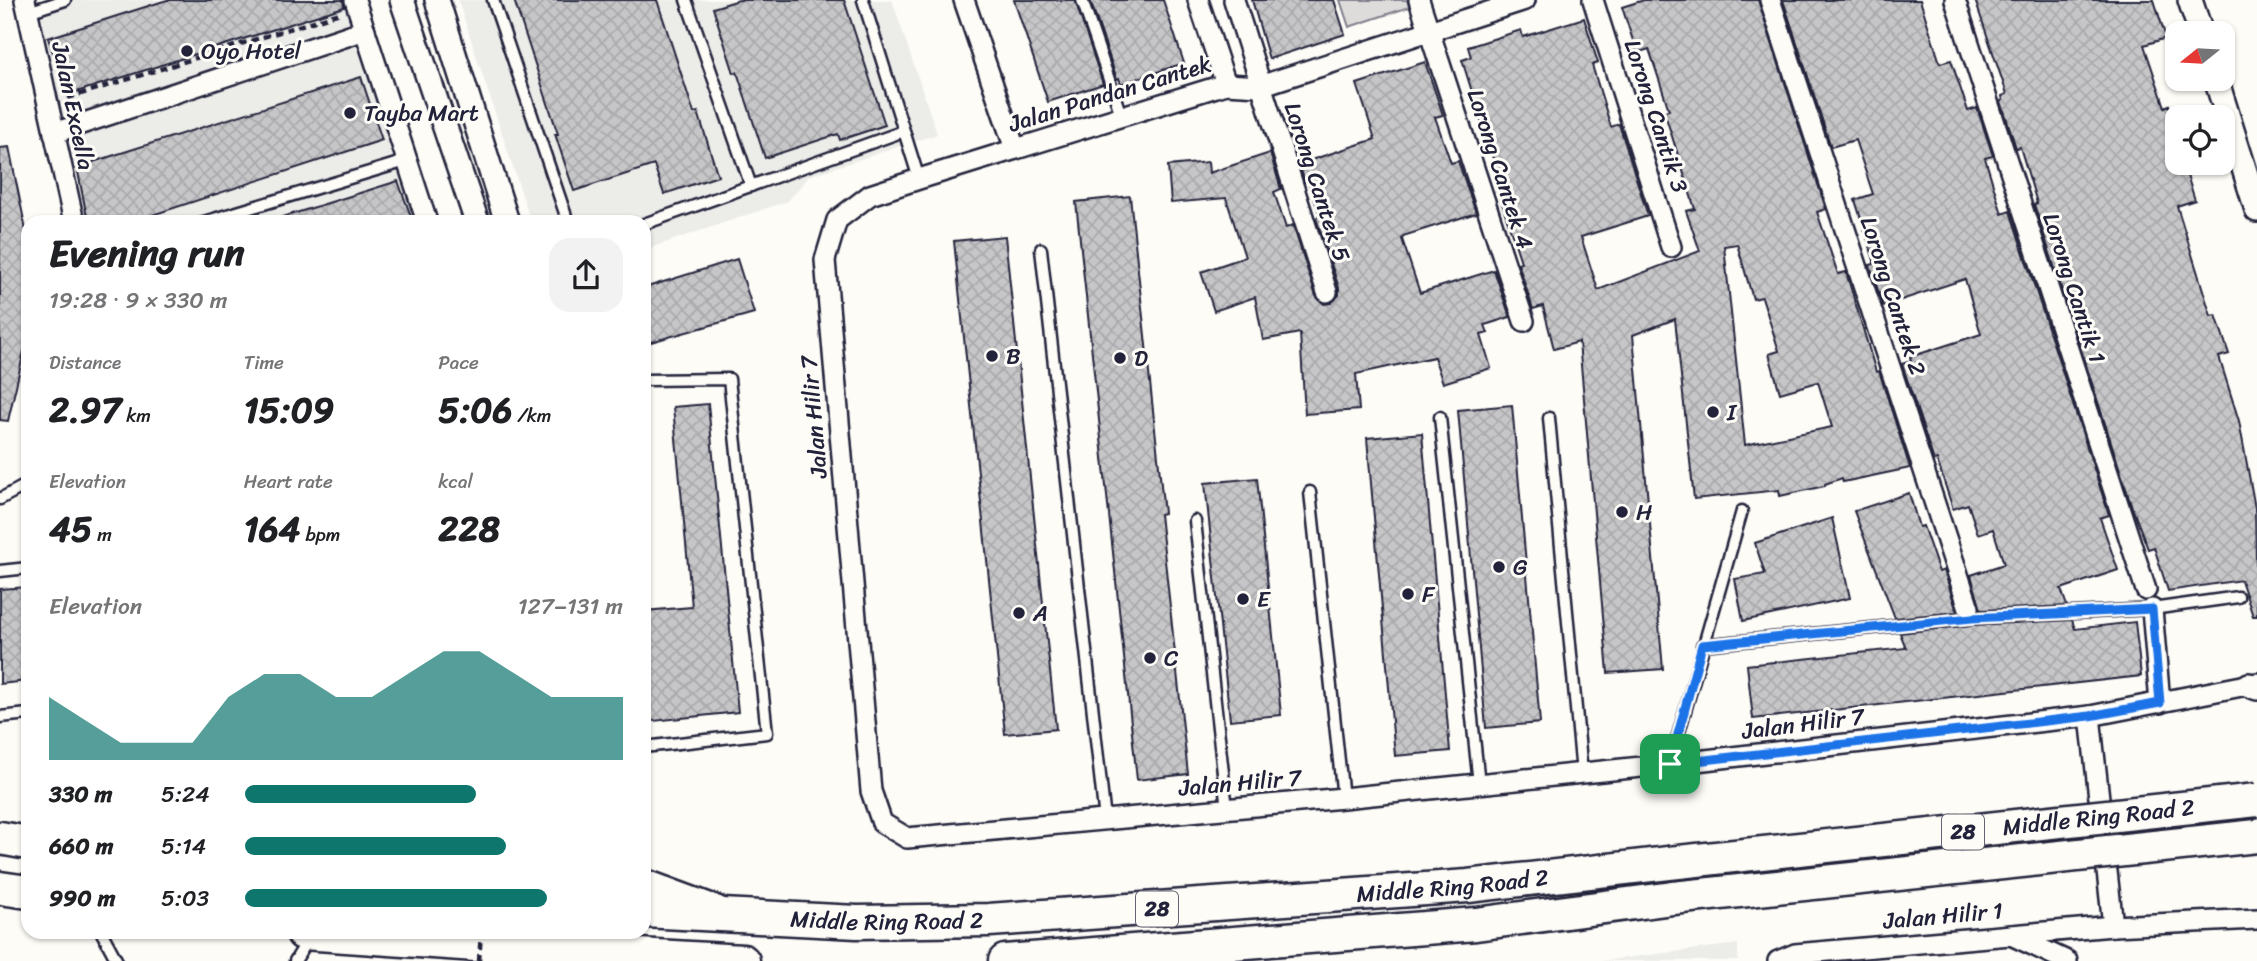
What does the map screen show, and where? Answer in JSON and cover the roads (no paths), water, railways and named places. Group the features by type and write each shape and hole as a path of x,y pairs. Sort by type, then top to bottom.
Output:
{"highway":[{"name":"Middle Ring Road 2","path":"651,912 857,922 1062,916 1468,886 2257,800"},
{"name":"Middle Ring Road 2","path":"1005,961 1476,924 1673,898 2257,836"},
{"path":"0,838 21,842"},
{"path":"0,888 21,891"},
{"path":"365,939 535,955 743,961"}],"street":[{"path":"402,0 475,215"},
{"path":"436,0 505,215"},
{"path":"964,0 1015,149"},
{"path":"1198,0 1226,84"},
{"name":"Lorong Cantek 5","path":"1234,0 1327,292"},
{"name":"Lorong Cantek 4","path":"1419,0 1524,321"},
{"name":"Jalan Pandan Cantek","path":"870,195 1226,84 1260,86 1525,0"},
{"name":"Lorong Cantik 3","path":"1593,0 1671,247"},
{"name":"Lorong Cantek 2","path":"1770,0 1969,608"},
{"name":"Lorong Cantik 1","path":"1955,0 2149,599 2160,703"},
{"path":"2190,0 2197,21"},
{"path":"356,4 426,215"},
{"name":"Jalan Excella","path":"26,6 72,215"},
{"path":"54,133 365,30"},
{"path":"2221,91 2250,161 2257,210"},
{"name":"Jalan Hilir 7","path":"870,195 838,220 825,260 871,792 882,823 908,838 1343,798 1670,764 2090,716 2254,685"},
{"path":"2090,716 2113,926"},
{"path":"651,884 742,918"},
{"name":"Jalan Hilir 1","path":"1779,961 1795,954 1940,951 2011,935 2113,926 2257,919"},
{"path":"2011,935 2067,961"}],"lane":[{"path":"26,6 65,0"},
{"path":"493,0 566,215"},
{"path":"686,0 751,186"},
{"path":"863,0 919,179"},
{"path":"1082,0 1121,115"},
{"path":"651,222 904,131"},
{"path":"227,215 407,160"},
{"path":"1041,249 1105,820"},
{"path":"651,380 729,379 767,733 651,746"},
{"path":"1440,417 1479,784"},
{"path":"1549,418 1582,773"},
{"path":"0,499 21,488"},
{"path":"1310,492 1343,798"},
{"path":"1670,764 1742,511"},
{"path":"1195,521 1227,808"},
{"path":"0,572 21,569"},
{"path":"1702,645 2149,599 2238,597"},
{"path":"0,717 21,716"},
{"path":"105,939 117,961"},
{"path":"295,961 309,939"}],"place":[{"name":"Oyo Hotel","path":"187,51"},
{"name":"Tayba Mart","path":"350,113"},
{"name":"B","path":"992,356"},
{"name":"D","path":"1120,358"},
{"name":"I","path":"1713,412"},
{"name":"H","path":"1622,512"},
{"name":"G","path":"1499,567"},
{"name":"F","path":"1408,594"},
{"name":"E","path":"1243,599"},
{"name":"A","path":"1019,613"},
{"name":"C","path":"1150,658"}]}
